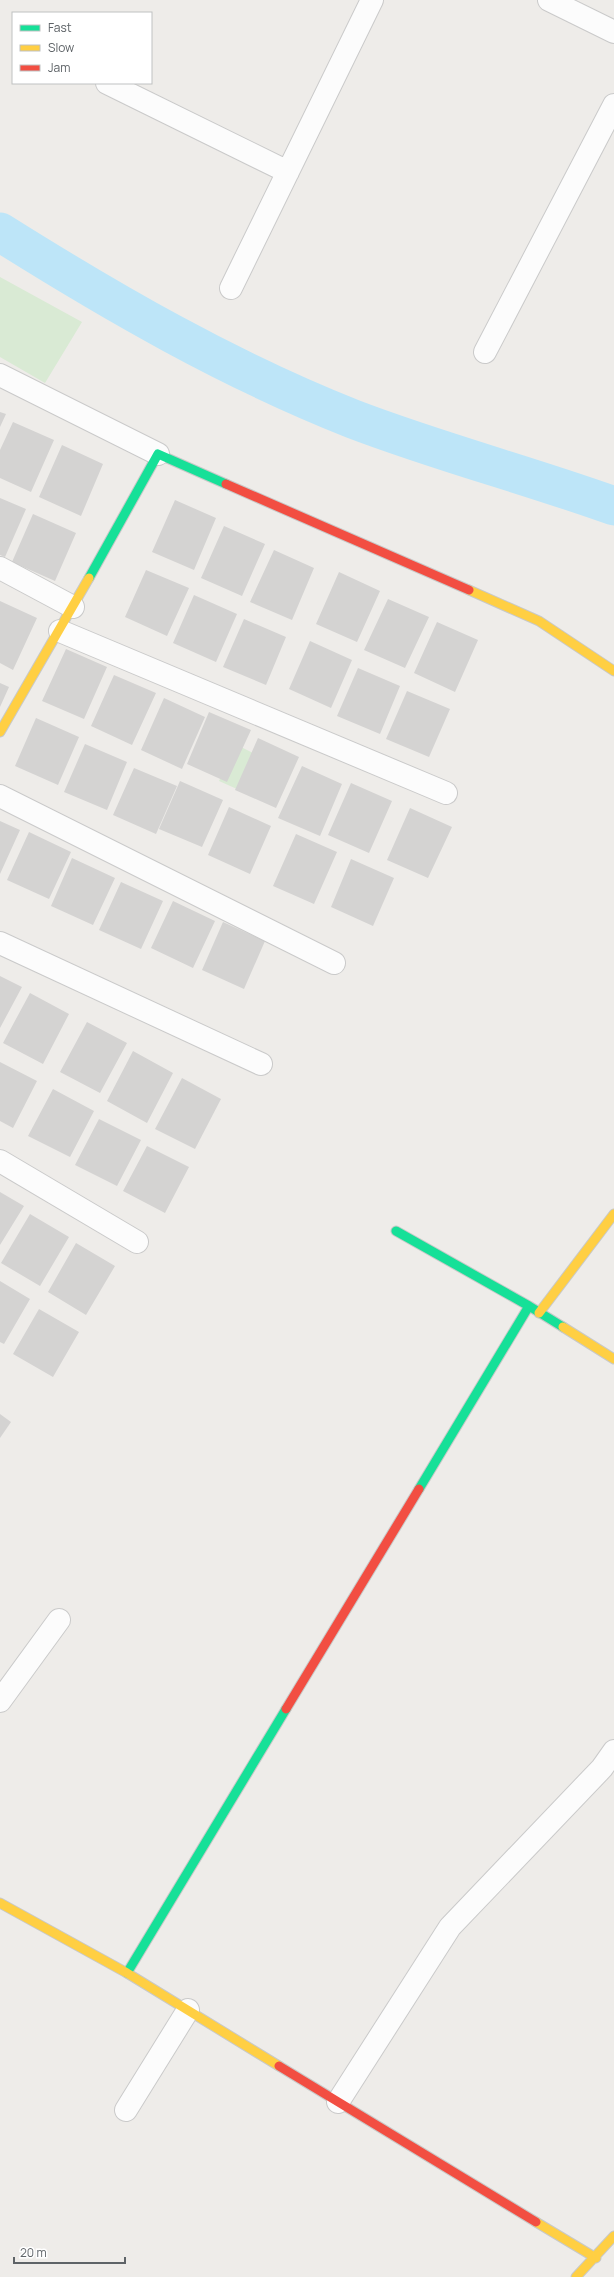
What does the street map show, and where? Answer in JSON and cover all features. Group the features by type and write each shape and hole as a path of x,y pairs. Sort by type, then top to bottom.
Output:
{"main road":[{"path":"0,732 60,631 158,454 539,621 614,671"},
{"path":"540,1313 614,1214"},
{"path":"396,1231 529,1306 614,1359"},
{"path":"127,1973 529,1306"},
{"path":"3,1909 127,1973 596,2258"},
{"path":"576,2277 596,2258 614,2236"}],"street":[{"path":"231,288 372,0"},
{"path":"549,0 614,32"},
{"path":"109,84 288,172"},
{"path":"485,352 614,105"},
{"path":"0,375 158,454"},
{"path":"0,568 73,607"},
{"path":"60,631 446,793"},
{"path":"0,796 334,964"},
{"path":"0,943 261,1064"},
{"path":"0,1161 137,1242"},
{"path":"0,1701 59,1620"},
{"path":"338,2102 450,1926 602,1768 614,1751"},
{"path":"126,2110 188,2010"}],"green space":[{"path":"0,277 82,322 45,383 0,357"},
{"path":"237,745 289,771 275,806 219,781"}],"building":[{"path":"0,412 6,414 0,427"},
{"path":"13,422 54,440 31,492 0,478 0,450"},
{"path":"62,445 103,464 81,516 39,497"},
{"path":"0,498 26,509 5,557 0,555"},
{"path":"175,500 216,518 194,570 152,552"},
{"path":"33,514 76,533 55,581 12,562"},
{"path":"224,526 265,544 242,596 201,578"},
{"path":"274,550 314,568 292,620 250,602"},
{"path":"146,570 189,588 167,636 125,617"},
{"path":"339,572 380,591 357,642 316,624"},
{"path":"194,595 237,614 216,662 173,643"},
{"path":"388,599 429,617 405,668 364,650"},
{"path":"0,601 37,618 13,670 0,663"},
{"path":"244,619 286,637 266,685 223,667"},
{"path":"437,622 478,640 455,692 414,673"},
{"path":"310,641 352,660 331,708 289,689"},
{"path":"66,649 107,667 84,719 42,701"},
{"path":"358,668 400,686 380,734 337,716"},
{"path":"114,675 156,693 132,745 91,726"},
{"path":"0,683 9,687 0,707"},
{"path":"407,691 450,709 429,757 386,739"},
{"path":"164,698 205,717 182,769 141,750"},
{"path":"209,712 251,730 227,782 187,764"},
{"path":"36,718 79,737 58,785 15,766"},
{"path":"258,738 299,757 276,808 235,790"},
{"path":"85,744 127,762 107,810 64,792"},
{"path":"302,766 342,784 320,836 278,818"},
{"path":"134,768 177,786 156,834 113,815"},
{"path":"180,781 223,800 202,847 159,829"},
{"path":"351,783 392,801 369,853 328,835"},
{"path":"229,807 271,826 250,874 208,855"},
{"path":"410,808 452,827 428,878 387,860"},
{"path":"0,821 20,830 0,874"},
{"path":"29,832 71,852 49,899 7,880"},
{"path":"296,834 337,852 314,904 273,886"},
{"path":"72,858 115,878 93,925 51,906"},
{"path":"351,859 394,878 373,926 331,907"},
{"path":"121,882 163,901 141,949 99,930"},
{"path":"173,901 215,921 193,968 151,948"},
{"path":"223,922 265,941 244,989 202,970"},
{"path":"0,976 22,987 0,1028"},
{"path":"30,993 69,1014 43,1064 3,1043"},
{"path":"87,1022 127,1043 100,1093 60,1072"},
{"path":"133,1051 173,1073 147,1123 107,1101"},
{"path":"0,1062 37,1081 13,1128 0,1121"},
{"path":"182,1078 221,1099 195,1149 155,1129"},
{"path":"53,1089 94,1111 70,1157 28,1136"},
{"path":"99,1119 141,1140 117,1186 75,1165"},
{"path":"147,1146 189,1167 165,1213 123,1191"},
{"path":"0,1192 24,1206 0,1245"},
{"path":"30,1214 69,1237 40,1286 1,1263"},
{"path":"76,1243 115,1266 86,1315 48,1292"},
{"path":"0,1281 30,1299 4,1344 0,1342"},
{"path":"39,1309 79,1332 53,1377 13,1354"},
{"path":"0,1414 11,1422 0,1438"}],"waterway":[{"path":"0,232 85,284 172,334 261,379 307,400 385,431 614,506"}],"traffic: fast":[{"path":"89,578 158,454 226,484"},
{"path":"396,1231 529,1306"},
{"path":"419,1489 529,1306 563,1327"},
{"path":"127,1973 286,1709"}],"traffic: slow":[{"path":"0,732 89,578"},
{"path":"469,590 539,621 614,671"},
{"path":"539,1313 614,1214"},
{"path":"563,1327 614,1359"},
{"path":"0,1903 127,1973 279,2066"},
{"path":"536,2222 596,2258"},
{"path":"576,2277 614,2236"}],"traffic: jam":[{"path":"226,484 469,590"},
{"path":"286,1709 419,1489"},
{"path":"279,2066 536,2222"}]}
